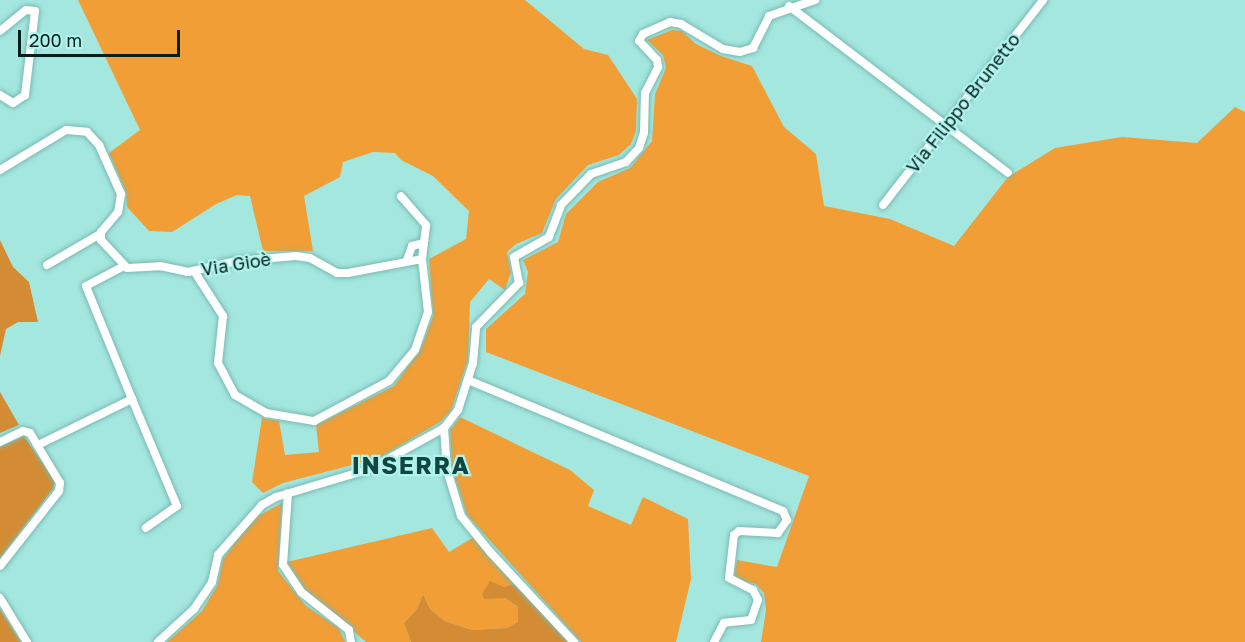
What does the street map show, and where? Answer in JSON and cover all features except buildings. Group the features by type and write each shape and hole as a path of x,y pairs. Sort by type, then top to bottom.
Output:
{"street":[{"path":"158,642 194,609 212,582 218,555 241,525 262,505 288,493 370,469 444,428 458,410 468,380 473,363 476,327 519,283 514,257 549,237 561,205 591,174 626,162 639,148 644,133 645,93 658,67 657,60 639,41 643,34 670,22 723,49 740,52 753,48 769,16 789,6 814,0"},
{"name":"Via Filippo Brunetto","path":"883,205 1043,0"},
{"path":"789,6 1008,173"},
{"path":"0,31 26,9 35,11 25,95 14,103 0,95"},
{"path":"0,170 66,130 87,132 99,145 121,194 118,212 100,234 47,265"},
{"path":"194,271 223,316 218,363 235,395 266,413 314,421 389,381 416,350 428,312 422,259 426,225 401,196"},
{"path":"100,234 102,242 124,266 86,286 177,506 146,528"},
{"path":"407,260 412,246 424,243"},
{"name":"Via Gioè","path":"124,266 194,271 237,261 288,256 310,258 337,273 422,259"},
{"path":"468,380 783,511 787,520 778,533 739,531 734,536 729,578 753,590 758,600 751,620 724,623 714,642"},
{"path":"38,445 132,399"},
{"path":"444,428 447,470 461,516 491,553 574,642"},
{"path":"0,442 26,431 58,474 59,491 0,566"},
{"path":"288,493 283,565 301,592 349,630 351,642"},
{"path":"0,598 27,642"}],"shaded area":[{"path":"78,0 525,0 584,49 608,55 637,99 636,131 631,144 619,155 588,165 556,199 542,233 516,244 507,252 511,272 505,290 489,279 470,302 468,360 451,411 440,422 379,458 283,483 263,493 252,482 262,418 279,421 285,455 319,452 316,425 394,386 421,348 433,316 429,259 466,239 469,211 433,176 401,160 395,153 373,152 343,162 340,177 304,196 313,251 263,251 250,196 237,195 216,204 172,232 149,231 127,207 126,192 109,153 140,130"},
{"path":"672,30 682,31 696,44 721,56 752,66 784,127 816,154 824,206 890,219 954,246 1008,177 1055,148 1122,137 1197,143 1235,107 1245,112 1245,642 761,642 766,610 764,593 756,584 737,580 734,575 737,560 777,567 809,476 486,352 486,329 525,294 528,272 523,260 558,242 566,214 598,182 630,168 652,141 655,94 666,68 663,55 647,40"},
{"path":"0,240 13,267 29,282 38,322 18,322 6,329 0,356"},
{"path":"0,392 19,425 0,433"},
{"path":"460,417 570,470 594,490 588,506 631,525 643,497 688,519 691,579 676,642 581,642 467,515 452,469 450,430"},
{"path":"24,436 55,481 53,489 0,558 0,447"},
{"path":"282,503 278,571 306,606 339,628 345,642 167,642 202,611 217,586 223,559 243,531 258,516"},
{"path":"432,528 449,552 474,537 514,584 482,594 484,598 505,598 518,607 519,622 507,628 472,630 445,621 430,609 423,594 417,609 404,623 411,642 366,642 305,590 287,562"},
{"path":"490,581 504,587 514,584 569,642 411,642 404,623 417,609 423,594 430,609 445,621 472,630 507,628 518,622 518,607 505,598 484,599 482,594"},
{"path":"0,609 21,642 0,642"}],"district":[{"name":"INSERRA","path":"411,465"}]}
